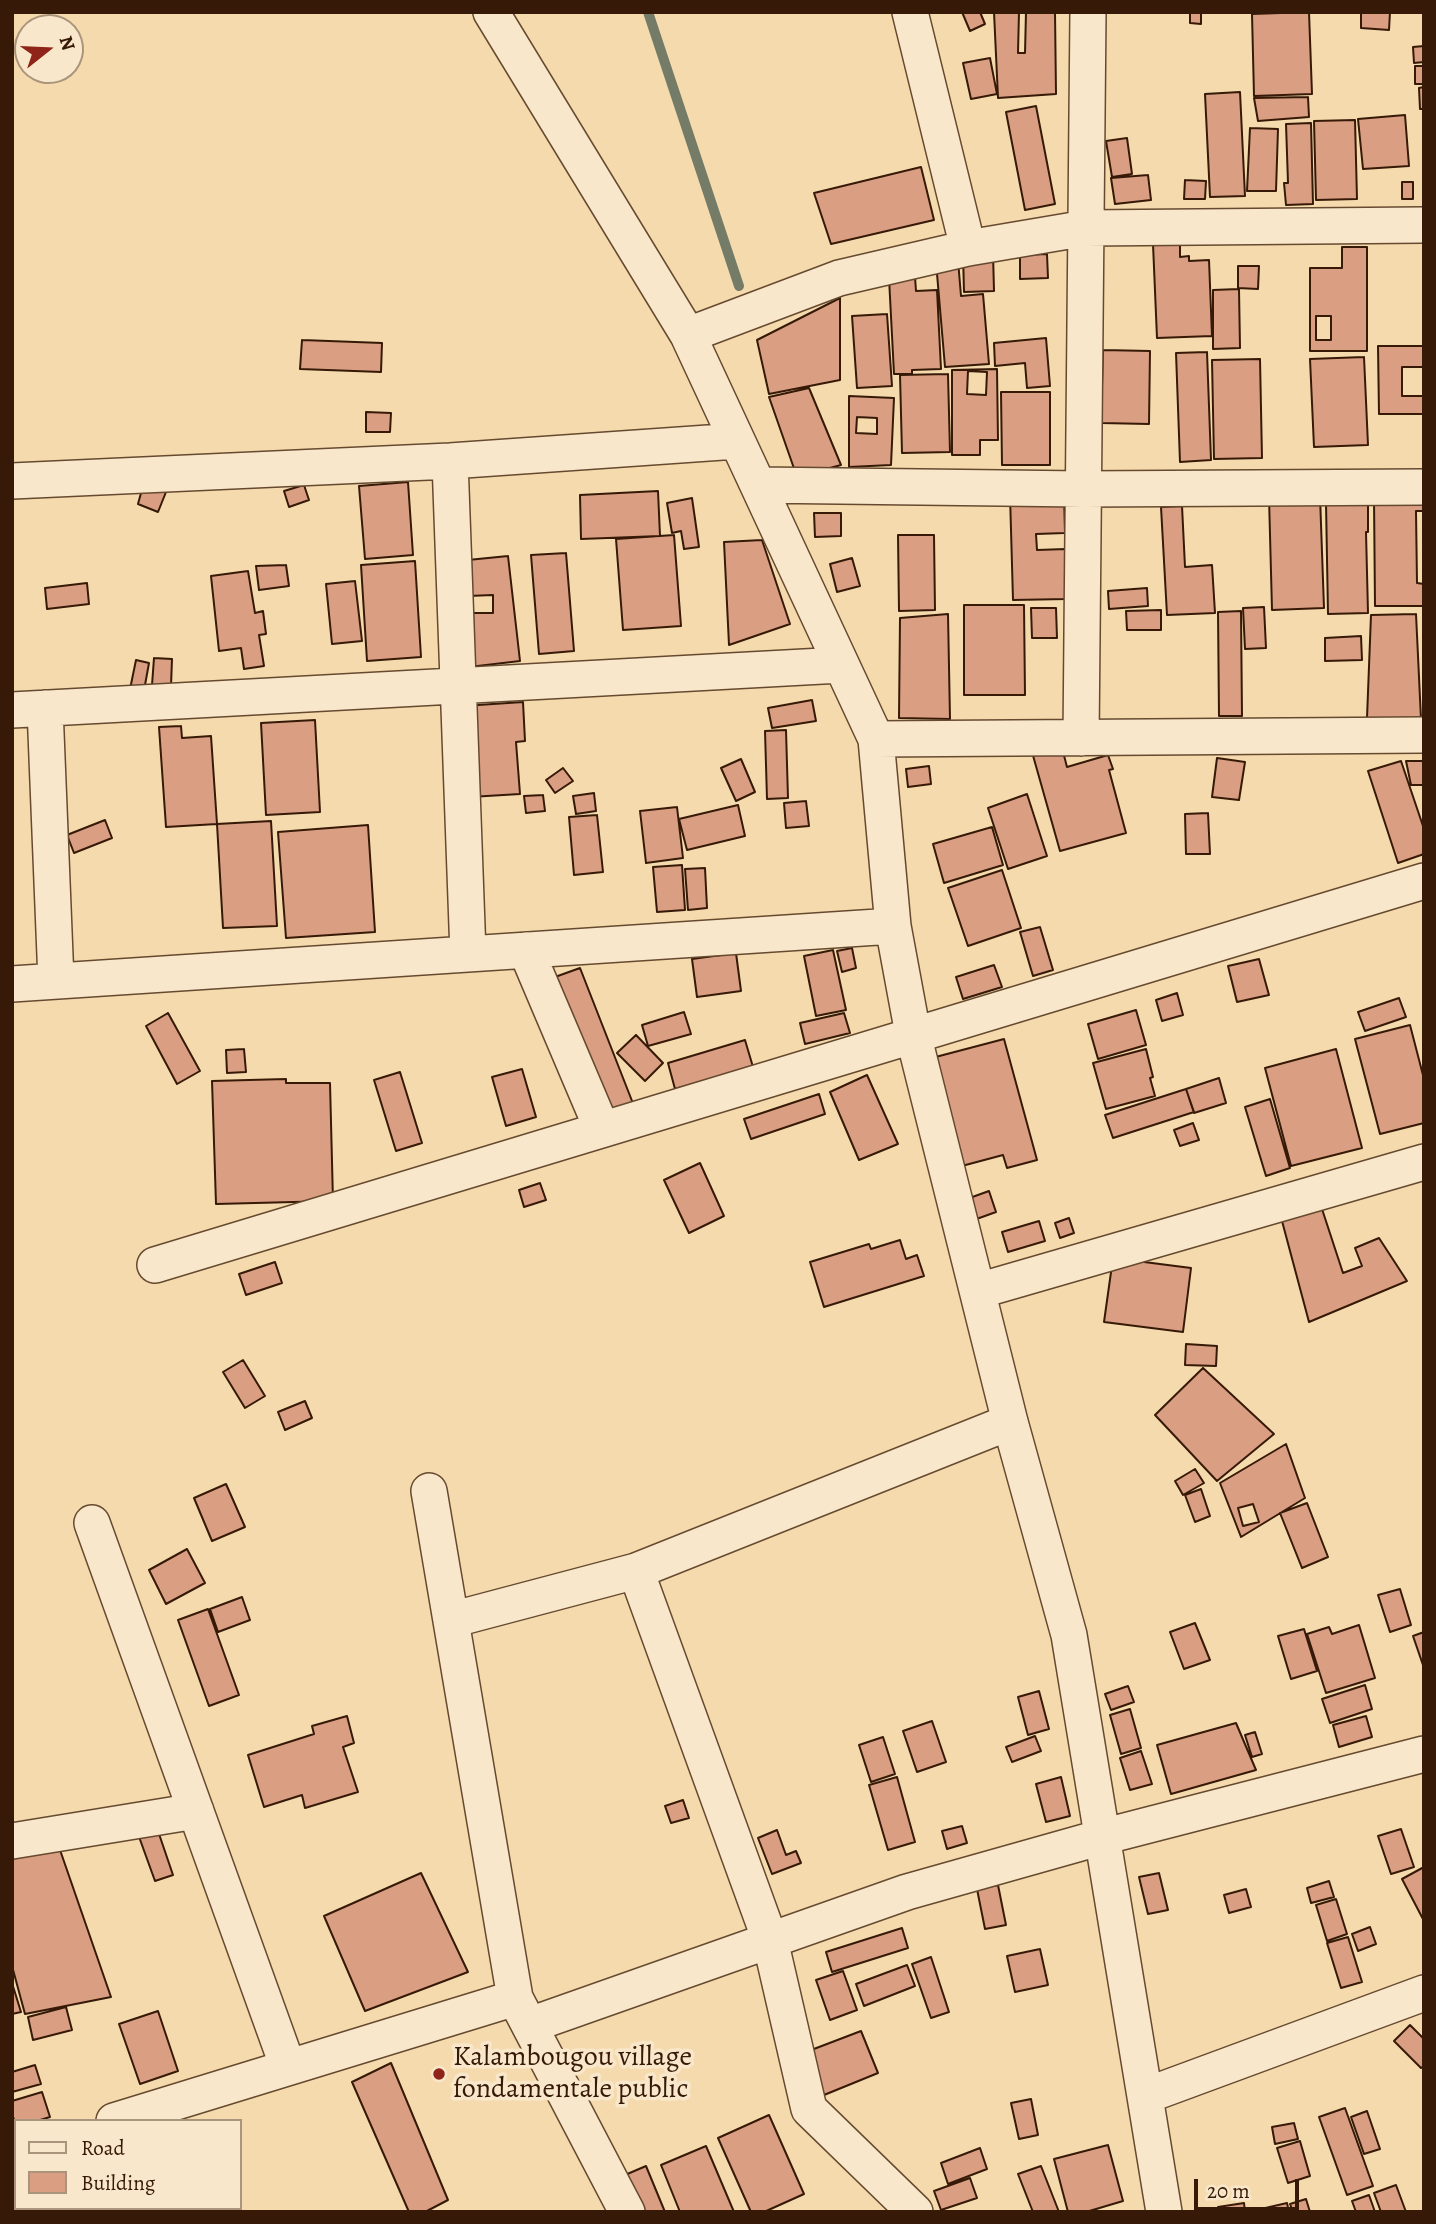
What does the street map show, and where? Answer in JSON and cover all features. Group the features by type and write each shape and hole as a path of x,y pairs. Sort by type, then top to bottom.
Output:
{"street":[{"path":"491,12 688,335 876,740 893,926 913,1034 1010,1422 1069,1635 1164,2212"},
{"path":"911,12 968,248"},
{"path":"1081,738 1088,12"},
{"path":"688,335 839,278 968,248 1086,228 1424,225"},
{"path":"12,481 450,461 737,440"},
{"path":"450,461 468,954"},
{"path":"758,485 1083,489 1424,486"},
{"path":"56,981 29,709 841,665"},
{"path":"876,740 1424,735"},
{"path":"155,1265 1424,881"},
{"path":"12,984 893,926"},
{"path":"526,950 602,1129"},
{"path":"978,1291 1424,1162"},
{"path":"451,1620 636,1571 1010,1422"},
{"path":"429,1491 523,2011 627,2212"},
{"path":"92,1523 288,2067"},
{"path":"636,1571 770,1940 809,2109 915,2212"},
{"path":"120,2119 288,2067 523,2011 770,1940 907,1892 1102,1837 1424,1754"},
{"path":"12,1841 196,1811"},
{"path":"1145,2096 1424,1993"}],"building":[{"path":"962,12 980,12 985,24 970,31"},
{"path":"994,12 1019,12 1018,53 1025,53 1026,12 1055,12 1056,94 998,98"},
{"path":"1190,12 1201,12 1201,24 1190,23"},
{"path":"1309,12 1312,94 1254,96 1252,14"},
{"path":"1361,12 1390,12 1389,30 1361,28"},
{"path":"1424,46 1424,62 1414,63 1413,47"},
{"path":"990,58 997,94 971,99 963,63"},
{"path":"1415,66 1424,66 1424,84 1415,84"},
{"path":"1424,87 1424,109 1420,109 1419,88"},
{"path":"1240,92 1245,196 1210,197 1205,94"},
{"path":"1308,97 1309,117 1258,121 1254,98"},
{"path":"1036,106 1055,204 1025,210 1006,112"},
{"path":"1405,115 1409,166 1363,169 1358,119"},
{"path":"1355,120 1357,199 1316,200 1314,121"},
{"path":"1311,123 1313,204 1286,205 1286,124"},
{"path":"1250,128 1278,129 1276,191 1247,191"},
{"path":"1127,138 1132,174 1112,177 1106,141"},
{"path":"921,167 934,220 831,244 814,193"},
{"path":"1148,175 1151,200 1115,204 1111,178"},
{"path":"1185,180 1206,181 1205,199 1184,199"},
{"path":"1402,182 1413,182 1413,199 1402,199"},
{"path":"1180,243 1180,257 1189,256 1189,261 1209,260 1212,336 1157,338 1153,244"},
{"path":"1342,247 1367,247 1367,351 1310,351 1310,268 1342,268","holes":["1316,316 1331,316 1331,340 1316,340"]},
{"path":"993,253 994,291 964,292 963,254"},
{"path":"1047,254 1048,278 1020,279 1020,255"},
{"path":"958,260 961,296 983,294 989,364 945,367 936,262"},
{"path":"1238,266 1259,266 1258,289 1238,288"},
{"path":"915,277 916,291 937,290 941,369 894,374 889,278"},
{"path":"1239,289 1240,348 1213,349 1213,290"},
{"path":"840,298 840,380 769,394 757,340"},
{"path":"887,314 892,386 857,388 852,316"},
{"path":"1046,338 1050,386 1027,388 1025,363 995,366 994,343"},
{"path":"302,340 382,343 381,372 300,369"},
{"path":"1378,346 1424,346 1424,367 1402,367 1402,396 1424,396 1424,414 1379,414"},
{"path":"1103,350 1150,351 1149,424 1101,423"},
{"path":"1207,352 1211,460 1180,462 1176,353"},
{"path":"1364,357 1368,445 1314,447 1310,359"},
{"path":"1260,359 1262,458 1214,459 1212,360"},
{"path":"997,369 998,440 980,440 980,455 952,455 952,370","holes":["968,371 987,372 986,395 967,394"]},
{"path":"948,374 950,452 902,453 900,375"},
{"path":"809,388 841,465 797,477 769,397"},
{"path":"1001,392 1050,392 1050,465 1002,465"},
{"path":"849,396 894,398 891,465 849,467","holes":["857,417 877,418 877,434 856,433"]},
{"path":"366,412 391,413 390,432 366,432"},
{"path":"144,482 168,487 158,512 138,504"},
{"path":"408,482 413,555 365,559 359,486"},
{"path":"304,485 309,500 289,507 284,491"},
{"path":"658,491 660,536 581,539 580,495"},
{"path":"1064,493 1065,533 1036,534 1037,550 1066,549 1067,599 1013,600 1010,495"},
{"path":"1320,496 1324,608 1272,610 1269,497"},
{"path":"692,498 699,547 684,549 681,531 672,533 667,503"},
{"path":"1374,498 1424,498 1424,511 1416,511 1417,583 1424,584 1424,606 1375,606"},
{"path":"1326,503 1368,503 1368,613 1328,614"},
{"path":"1182,506 1185,567 1212,565 1215,613 1167,615 1161,507"},
{"path":"814,513 841,513 841,536 815,537"},
{"path":"674,535 681,626 623,630 616,539"},
{"path":"898,535 934,535 935,610 899,611"},
{"path":"762,540 790,624 729,645 724,542"},
{"path":"566,553 574,651 539,654 531,555"},
{"path":"508,556 520,661 469,667 458,561","holes":["493,595 493,613 468,613 468,596"]},
{"path":"852,558 860,586 837,592 830,564"},
{"path":"415,561 421,657 367,661 361,565"},
{"path":"286,565 289,586 259,590 256,566"},
{"path":"248,571 255,613 263,611 266,634 259,635 264,666 244,669 241,648 219,651 211,576"},
{"path":"355,581 362,641 332,644 326,584"},
{"path":"87,583 89,604 47,609 45,588"},
{"path":"1147,588 1148,606 1109,609 1108,591"},
{"path":"964,605 1024,605 1025,695 964,695"},
{"path":"1264,607 1266,648 1245,649 1243,608"},
{"path":"1031,608 1056,608 1057,638 1032,638"},
{"path":"1161,610 1161,630 1127,630 1126,611"},
{"path":"1241,611 1242,716 1219,716 1218,612"},
{"path":"948,614 950,719 899,718 900,618"},
{"path":"1416,614 1421,719 1367,718 1371,615"},
{"path":"1361,636 1362,660 1325,661 1325,638"},
{"path":"154,658 172,659 171,686 152,685"},
{"path":"136,660 149,663 143,696 129,694"},
{"path":"812,700 816,721 772,728 768,708"},
{"path":"523,702 525,741 516,742 520,794 470,797 463,706"},
{"path":"315,720 320,812 266,815 261,723"},
{"path":"181,726 182,738 211,736 217,824 166,827 159,727"},
{"path":"786,730 788,798 767,799 765,731"},
{"path":"1061,744 1067,767 1108,755 1113,769 1109,770 1126,833 1060,851 1032,752"},
{"path":"1217,758 1245,762 1239,800 1212,797"},
{"path":"741,759 755,792 736,801 721,768"},
{"path":"1401,761 1424,829 1424,854 1398,863 1368,771"},
{"path":"1406,761 1424,761 1424,785 1411,785"},
{"path":"929,766 931,784 908,787 906,769"},
{"path":"563,768 573,781 555,793 546,780"},
{"path":"594,793 596,811 576,814 573,796"},
{"path":"1027,794 1047,856 1008,869 988,808"},
{"path":"543,795 545,811 526,813 524,796"},
{"path":"806,801 809,826 786,828 784,803"},
{"path":"738,805 745,836 687,850 679,819"},
{"path":"677,807 683,858 646,863 640,811"},
{"path":"1208,813 1210,854 1186,854 1185,814"},
{"path":"597,815 603,872 574,875 569,817"},
{"path":"105,820 112,838 74,853 67,835"},
{"path":"271,821 277,926 223,928 217,824"},
{"path":"368,825 375,932 286,938 278,832"},
{"path":"992,827 1003,865 944,883 933,844"},
{"path":"682,865 685,910 657,912 653,867"},
{"path":"705,868 707,908 688,910 685,869"},
{"path":"1002,870 1021,928 968,946 948,888"},
{"path":"1040,927 1053,970 1033,976 1020,932"},
{"path":"852,948 856,968 842,972 837,951"},
{"path":"833,950 846,1010 816,1016 804,956"},
{"path":"736,953 741,991 697,997 692,959"},
{"path":"1259,959 1269,995 1237,1002 1228,966"},
{"path":"994,965 1002,987 963,999 956,977"},
{"path":"580,968 634,1106 607,1118 555,977"},
{"path":"1177,993 1183,1015 1162,1021 1156,1000"},
{"path":"1399,998 1406,1017 1365,1031 1358,1012"},
{"path":"1136,1010 1146,1045 1098,1059 1088,1024"},
{"path":"684,1012 691,1034 648,1046 642,1025"},
{"path":"168,1013 200,1071 177,1084 146,1026"},
{"path":"844,1013 850,1033 805,1044 800,1023"},
{"path":"1410,1025 1424,1079 1424,1123 1380,1134 1355,1039"},
{"path":"636,1035 663,1063 645,1081 617,1053"},
{"path":"1004,1039 1037,1160 1007,1168 1003,1155 958,1167 928,1059"},
{"path":"745,1040 753,1067 675,1089 668,1063"},
{"path":"244,1049 246,1072 227,1073 226,1050"},
{"path":"1146,1049 1155,1096 1106,1109 1093,1063"},
{"path":"1336,1049 1362,1148 1291,1166 1265,1068"},
{"path":"522,1069 536,1117 506,1126 492,1077"},
{"path":"400,1072 422,1143 396,1151 374,1080"},
{"path":"867,1075 898,1144 859,1160 830,1092"},
{"path":"1219,1078 1226,1103 1194,1113 1186,1089"},
{"path":"286,1079 286,1083 330,1083 333,1201 216,1204 212,1081"},
{"path":"1186,1089 1194,1112 1113,1138 1105,1115"},
{"path":"819,1094 825,1114 751,1139 744,1119"},
{"path":"1270,1099 1290,1168 1266,1176 1245,1107"},
{"path":"1193,1123 1199,1140 1180,1146 1174,1130"},
{"path":"700,1163 724,1216 689,1233 664,1180"},
{"path":"540,1183 546,1200 524,1207 519,1190"},
{"path":"989,1191 996,1212 971,1221 964,1200"},
{"path":"1322,1209 1343,1273 1362,1266 1355,1248 1379,1238 1407,1281 1309,1322 1282,1221"},
{"path":"1069,1218 1074,1233 1060,1238 1055,1223"},
{"path":"1039,1221 1045,1241 1008,1252 1002,1232"},
{"path":"900,1240 906,1259 917,1255 924,1276 824,1307 810,1262 869,1244 871,1249"},
{"path":"1113,1258 1191,1268 1183,1332 1104,1322"},
{"path":"275,1262 282,1283 246,1295 239,1274"},
{"path":"1186,1344 1217,1346 1216,1366 1185,1365"},
{"path":"243,1360 265,1396 245,1408 223,1372"},
{"path":"1203,1368 1274,1434 1217,1481 1155,1415"},
{"path":"305,1401 312,1418 285,1430 278,1412"},
{"path":"1286,1444 1305,1498 1241,1537 1220,1483","holes":["1253,1504 1259,1522 1243,1526 1238,1508"]},
{"path":"1195,1469 1204,1483 1183,1495 1175,1481"},
{"path":"226,1484 245,1527 212,1541 194,1498"},
{"path":"1201,1489 1210,1516 1195,1522 1185,1495"},
{"path":"1307,1503 1328,1557 1302,1568 1280,1513"},
{"path":"187,1549 205,1583 166,1604 149,1570"},
{"path":"1400,1589 1411,1625 1390,1632 1378,1595"},
{"path":"242,1597 250,1620 218,1632 210,1609"},
{"path":"208,1609 239,1695 209,1706 178,1620"},
{"path":"1195,1623 1210,1660 1184,1669 1170,1632"},
{"path":"1359,1625 1375,1678 1326,1693 1307,1634 1329,1627 1332,1634"},
{"path":"1304,1629 1317,1671 1291,1679 1278,1636"},
{"path":"1424,1632 1424,1668 1413,1636"},
{"path":"1365,1685 1372,1709 1330,1723 1322,1699"},
{"path":"1128,1686 1134,1702 1111,1710 1105,1694"},
{"path":"1039,1691 1049,1729 1028,1735 1018,1697"},
{"path":"1130,1709 1141,1748 1121,1754 1110,1715"},
{"path":"347,1716 354,1743 343,1747 358,1792 305,1808 302,1795 264,1807 248,1755 314,1734 312,1726"},
{"path":"1366,1716 1372,1737 1339,1747 1333,1725"},
{"path":"932,1721 946,1762 917,1772 903,1731"},
{"path":"1236,1723 1256,1770 1171,1794 1157,1745"},
{"path":"1255,1732 1262,1754 1252,1757 1245,1735"},
{"path":"1035,1736 1041,1751 1012,1762 1006,1747"},
{"path":"883,1737 895,1774 871,1782 859,1745"},
{"path":"1141,1751 1152,1784 1130,1790 1120,1758"},
{"path":"897,1777 915,1842 888,1850 869,1785"},
{"path":"1061,1777 1070,1816 1046,1822 1036,1784"},
{"path":"683,1800 689,1818 671,1823 665,1806"},
{"path":"962,1826 967,1843 947,1849 942,1831"},
{"path":"157,1828 173,1875 155,1881 138,1834"},
{"path":"1401,1829 1414,1867 1391,1874 1378,1836"},
{"path":"777,1830 786,1855 796,1851 801,1863 772,1874 758,1838"},
{"path":"59,1847 111,1997 25,2014 12,1966 12,1854"},
{"path":"1424,1867 1424,1921 1402,1879"},
{"path":"421,1873 468,1972 365,2011 324,1916"},
{"path":"1159,1873 1168,1910 1148,1914 1139,1877"},
{"path":"1329,1881 1334,1897 1311,1903 1307,1888"},
{"path":"998,1885 1006,1925 985,1929 977,1889"},
{"path":"1246,1889 1251,1907 1229,1913 1224,1895"},
{"path":"1336,1899 1347,1934 1327,1941 1316,1905"},
{"path":"1370,1927 1376,1944 1358,1951 1352,1934"},
{"path":"902,1928 908,1948 832,1972 826,1952"},
{"path":"1348,1937 1362,1982 1341,1988 1327,1943"},
{"path":"1040,1949 1048,1985 1015,1992 1007,1956"},
{"path":"931,1957 949,2012 931,2018 912,1964"},
{"path":"907,1965 915,1986 864,2006 856,1984"},
{"path":"843,1971 857,2010 830,2020 816,1980"},
{"path":"12,1983 21,2012 12,2014"},
{"path":"66,2007 72,2030 33,2040 28,2017"},
{"path":"158,2011 178,2071 140,2084 119,2024"},
{"path":"1410,2025 1424,2039 1424,2066 1421,2068 1394,2041"},
{"path":"861,2031 878,2073 824,2095 806,2052"},
{"path":"391,2063 448,2200 425,2212 409,2212 352,2082"},
{"path":"35,2065 41,2084 12,2092 12,2072"},
{"path":"42,2092 50,2117 14,2120 12,2101"},
{"path":"1031,2099 1038,2135 1019,2139 1011,2103"},
{"path":"1345,2108 1373,2186 1347,2195 1319,2117"},
{"path":"1367,2111 1380,2149 1364,2154 1351,2117"},
{"path":"769,2115 804,2194 764,2212 751,2212 718,2138"},
{"path":"1294,2123 1298,2139 1275,2144 1272,2127"},
{"path":"1300,2141 1310,2176 1288,2183 1277,2148"},
{"path":"1108,2145 1123,2201 1086,2212 1068,2212 1054,2159"},
{"path":"706,2146 734,2212 680,2212 661,2165"},
{"path":"980,2148 987,2169 948,2184 941,2163"},
{"path":"646,2166 665,2212 641,2212 625,2175"},
{"path":"1041,2166 1059,2212 1033,2212 1018,2174"},
{"path":"12,2175 14,2210 50,2210 12,2212"},
{"path":"970,2178 977,2198 941,2210 934,2191"},
{"path":"1396,2185 1406,2212 1381,2212 1374,2193"},
{"path":"1369,2195 1375,2212 1356,2212 1352,2201"},
{"path":"1306,2199 1310,2212 1293,2212 1290,2204"},
{"path":"1244,2203 1245,2212 1219,2212 1218,2207"},
{"path":"1287,2203 1289,2212 1248,2212"},
{"path":"174,2210 222,2212 175,2212"}],"waterway":[{"path":"648,12 739,286"}],"place":[{"name":"Kalambougou village fondamentale public","path":"439,2074"}]}
